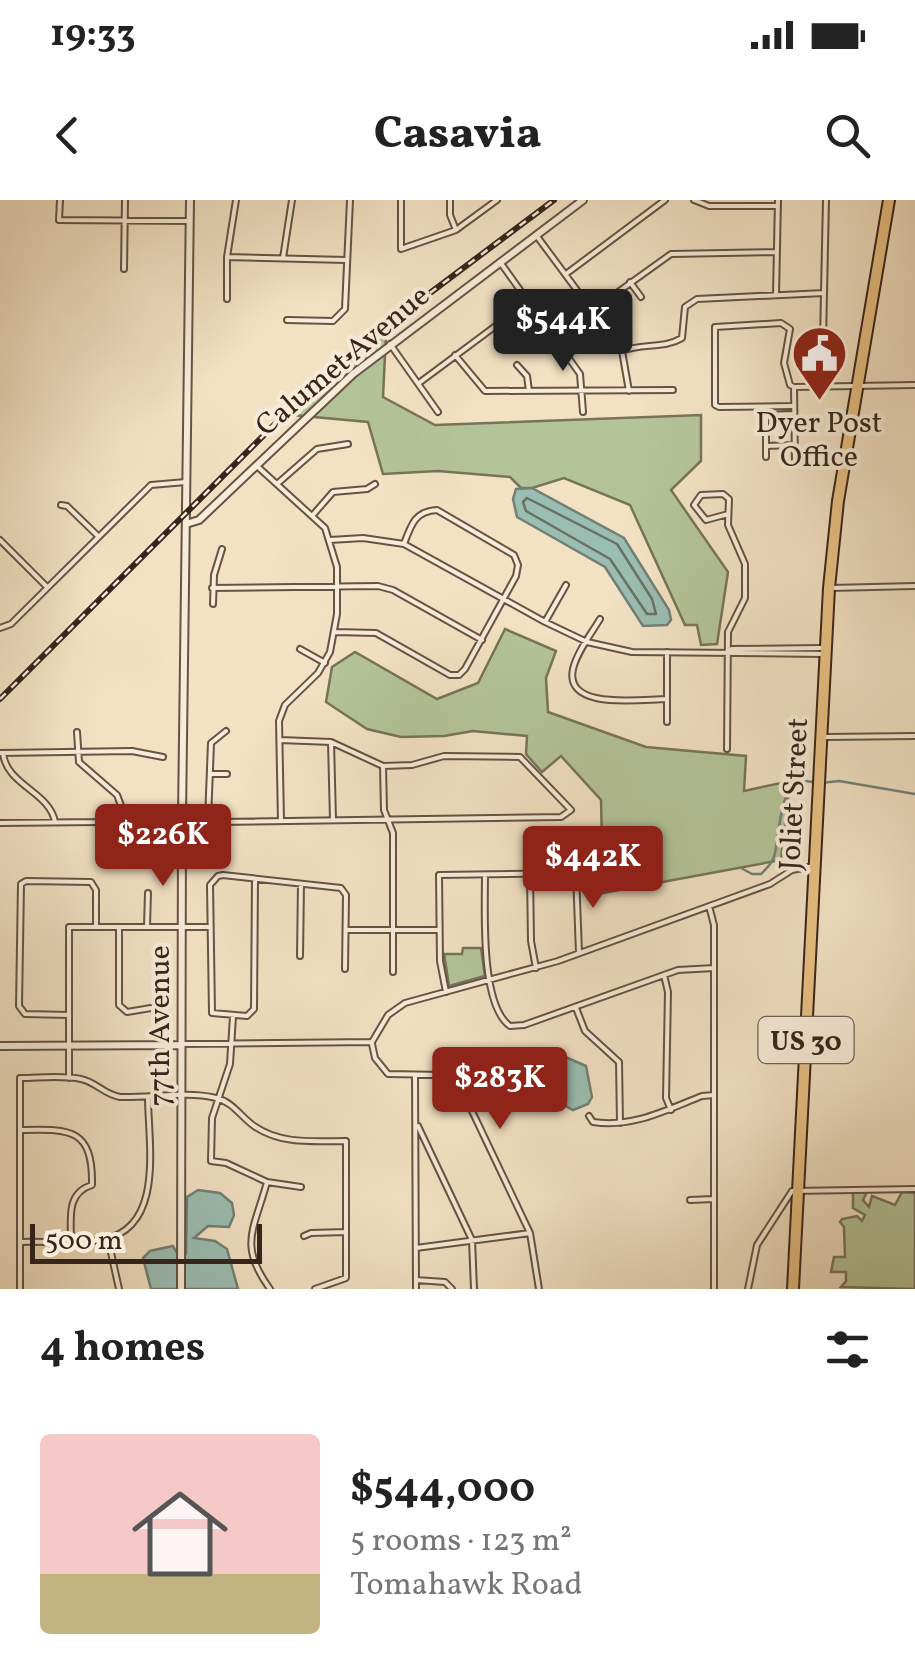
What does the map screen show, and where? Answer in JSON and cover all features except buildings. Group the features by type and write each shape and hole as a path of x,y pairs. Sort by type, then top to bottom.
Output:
{"main road":[{"name":"Joliet Street","path":"793,1289 830,588 838,501 892,200"}],"street":[{"path":"60,200 59,220 190,220"},
{"path":"124,200 124,269"},
{"name":"77th Avenue","path":"181,1289 190,200"},
{"path":"226,299 226,258 236,200"},
{"path":"283,258 292,200"},
{"path":"287,320 334,321 345,309 350,200"},
{"path":"401,200 400,249 456,230 497,200"},
{"path":"450,200 450,216 456,230"},
{"name":"Calumet Avenue","path":"186,524 196,522 329,394 390,344 583,200"},
{"path":"566,274 665,200"},
{"path":"694,200 709,206 778,203 776,297"},
{"path":"822,386 826,200"},
{"path":"536,235 622,351 629,391"},
{"path":"593,310 672,254 777,252"},
{"path":"226,258 346,260"},
{"path":"500,262 580,374 582,412"},
{"path":"630,282 640,297"},
{"path":"622,351 682,338 685,307 690,302 824,293"},
{"path":"418,383 529,301"},
{"path":"792,406 720,408 715,404 715,326 788,326 784,362 790,386 915,385"},
{"path":"390,344 438,412"},
{"path":"456,355 485,391 673,390"},
{"path":"518,365 527,376 529,391"},
{"path":"794,387 794,463"},
{"path":"766,457 766,414 794,414"},
{"path":"276,485 316,449 348,444"},
{"path":"766,446 794,445"},
{"path":"255,464 325,528 335,555 335,632 325,662 286,705 280,721 281,821"},
{"path":"0,628 11,624 151,485 186,482"},
{"path":"312,517 333,492 367,489 374,484"},
{"path":"727,749 728,632 745,598 743,554 728,525 729,499 723,494 701,494 694,505 706,520 728,514"},
{"path":"61,505 98,536"},
{"path":"335,632 376,633 450,675 459,675 465,669 516,576 518,565 514,555 437,510 420,514 412,522 404,544"},
{"path":"330,540 363,538 404,544 587,642 632,652 825,651"},
{"path":"0,540 47,587"},
{"path":"213,604 212,588 222,549"},
{"path":"546,622 566,585"},
{"path":"212,588 378,586 393,590 482,640"},
{"path":"830,588 915,586"},
{"path":"600,618 572,672 573,684 585,696 667,700"},
{"path":"300,649 325,662"},
{"path":"667,652 668,722"},
{"path":"208,820 212,743 226,731"},
{"path":"77,732 82,765 117,795 126,816"},
{"path":"821,737 915,736"},
{"path":"0,823 105,821 126,816 281,821 568,814 568,806 520,757 444,756 412,765 383,766 331,742 280,740"},
{"path":"331,742 333,820"},
{"path":"54,822 50,809 8,770 2,753 132,752 163,757"},
{"path":"383,766 384,810 393,833 393,972"},
{"path":"210,774 228,774"},
{"path":"540,1289 530,1233 462,1090 444,1075 388,1074 375,1058 372,1042 388,1015 405,1003 579,954 770,884 798,868 815,866"},
{"path":"446,992 440,961 439,876 576,873 579,954"},
{"path":"530,874 531,941 536,968"},
{"path":"255,879 254,1009 250,1015 216,1016 210,1008 210,885 222,875 340,888 346,896 346,969"},
{"path":"484,875 484,946 496,1004 504,1022 516,1026 686,969 714,968"},
{"path":"69,1015 25,1014 18,1006 19,889 26,881 91,882 96,890 96,926"},
{"path":"300,956 301,884"},
{"path":"147,926 148,893"},
{"path":"709,906 714,925 714,1289"},
{"path":"118,926 119,1005 127,1012 151,1008"},
{"path":"69,1078 69,927 210,927"},
{"path":"346,930 439,930"},
{"path":"664,976 668,992 666,1098 670,1110"},
{"path":"576,1008 584,1031 619,1062 620,1123"},
{"path":"233,1016 230,1064 212,1118 210,1162 226,1163 267,1182 301,1187"},
{"path":"0,1046 372,1042"},
{"path":"416,1076 416,1289"},
{"path":"20,1289 20,1078 86,1080 112,1096 219,1099 271,1136 346,1141 346,1278 315,1289"},
{"path":"589,1116 593,1122 643,1120 702,1096 714,1095"},
{"path":"20,1242 108,1239 132,1225 146,1200 148,1097"},
{"path":"418,1124 472,1240 474,1289"},
{"path":"20,1130 69,1132 88,1148 92,1185 78,1191 71,1204 71,1241"},
{"path":"267,1182 250,1250 256,1270 270,1289"},
{"path":"748,1289 757,1245 790,1193 915,1189"},
{"path":"690,1200 714,1200"},
{"path":"304,1236 311,1232 346,1232"},
{"path":"416,1248 530,1233"},
{"path":"108,1239 120,1289"},
{"path":"416,1280 446,1282 452,1289"}],"green space":[{"path":"386,334 383,397 435,425 701,415 701,461 671,490 728,572 717,644 701,645 697,625 685,625 630,505 564,478 521,488 510,477 438,471 383,474 368,422 292,415"},
{"path":"505,629 556,651 546,678 548,712 646,747 746,756 744,791 790,781 781,860 603,893 601,800 561,756 542,772 526,754 527,736 473,731 401,737 367,729 326,702 332,667 355,652 437,699 478,683"},
{"path":"463,948 481,948 485,976 449,986 444,954 462,954"},
{"path":"853,1192 867,1192 863,1200 869,1207 872,1196 895,1205 902,1192 915,1193 915,1289 841,1287 846,1272 831,1272 834,1257 845,1257 844,1227 840,1222 857,1216 862,1221 865,1215 853,1208"}],"water":[{"path":"532,488 624,538 669,610 671,620 667,625 643,626 605,567 517,517 513,499 516,489"},
{"path":"563,1056 586,1066 592,1097 588,1104 573,1110 564,1105"},
{"path":"198,1190 220,1193 232,1203 234,1215 229,1227 208,1226 194,1238 215,1241 227,1249 238,1289 151,1289 143,1258 150,1251 173,1246 178,1255 186,1254 187,1197"}],"waterway":[{"path":"741,868 761,874 768,867 791,787 797,780 813,782"},
{"path":"821,783 839,781 915,794"}],"railway":[{"path":"0,699 307,392 382,329 554,200"}],"place":[{"name":"Dyer Post Office","path":"819,403"}]}
